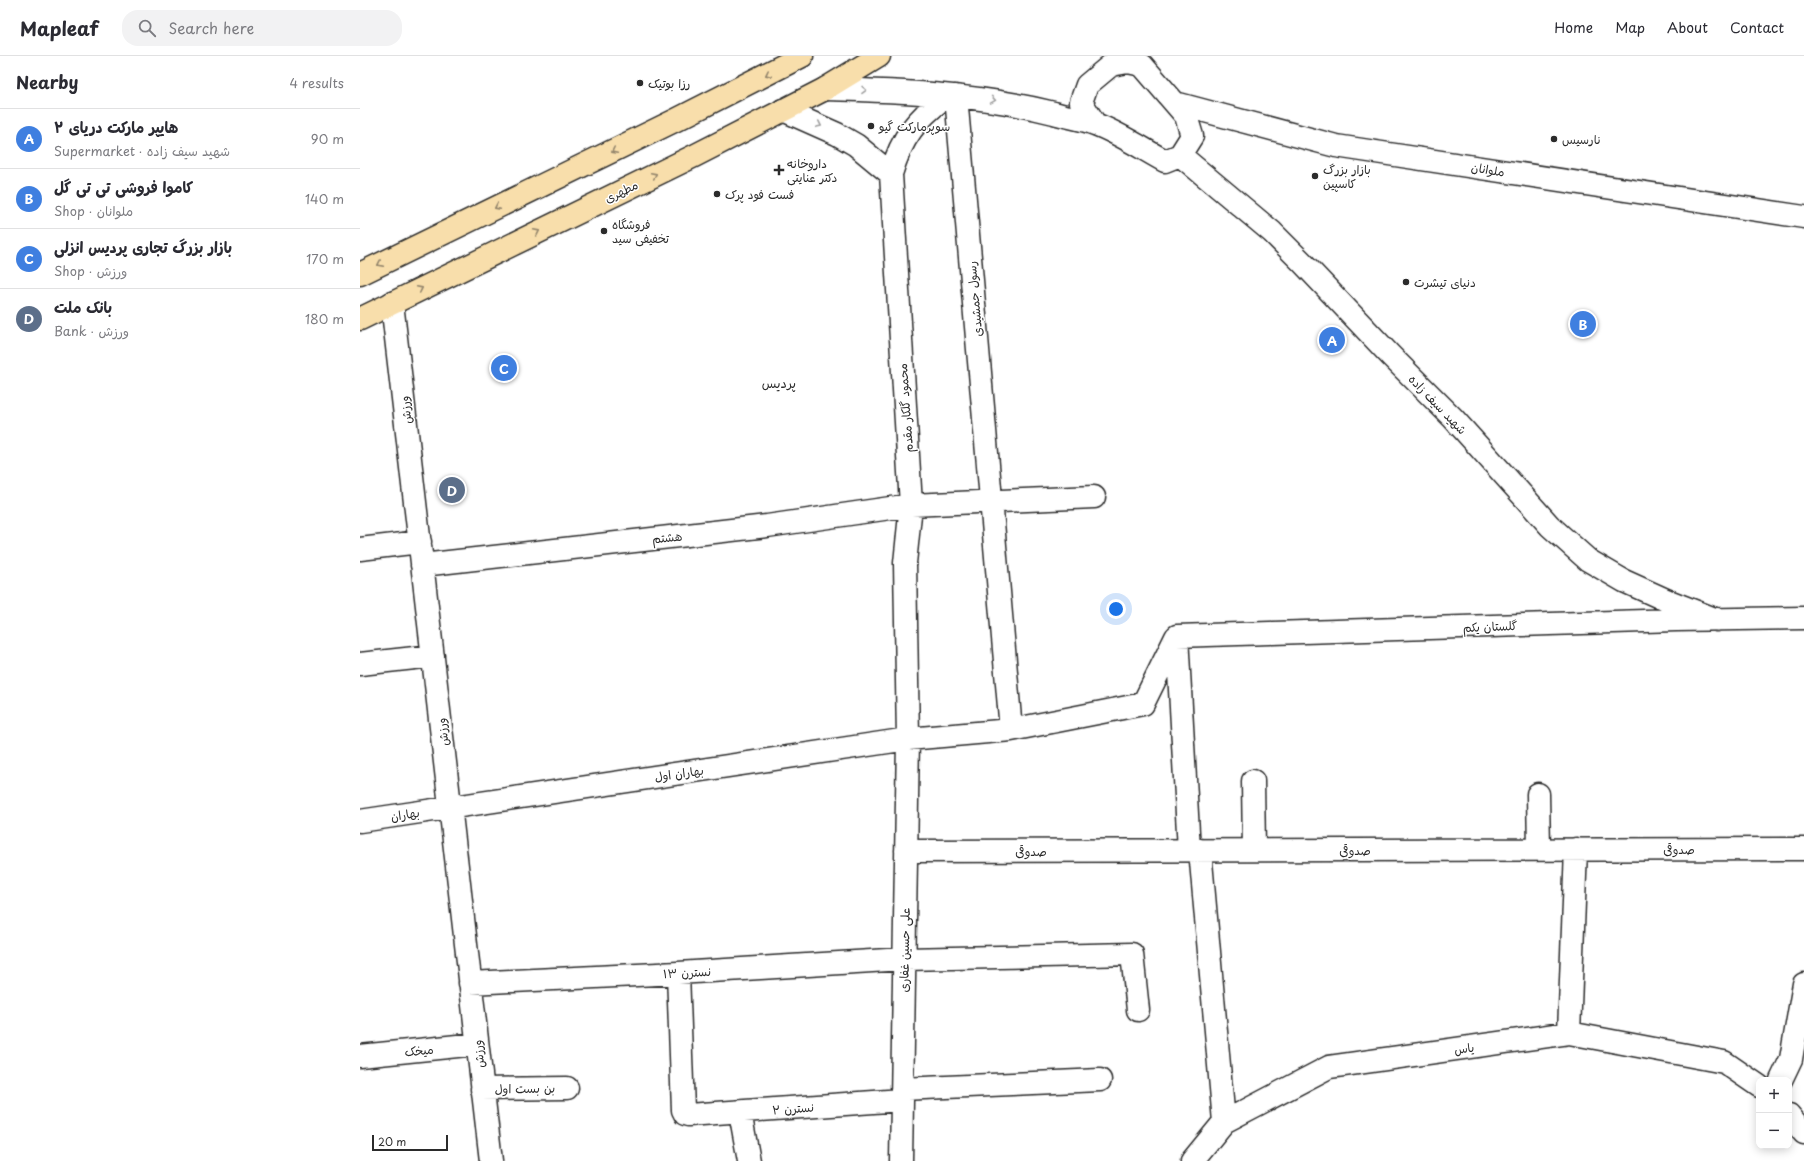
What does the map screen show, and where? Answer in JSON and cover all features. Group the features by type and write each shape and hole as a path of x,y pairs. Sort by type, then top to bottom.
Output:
{"main road":[{"path":"360,274 669,124 802,56"},
{"name":"مطهری","path":"360,319 694,156 825,89 879,56"}],"street":[{"path":"1154,56 1171,98"},
{"path":"825,89 886,90 992,100 1031,107 1095,124 1165,161 1180,155 1192,136 1186,116 1171,98 1142,65 1128,62 1111,65 1087,85 1081,102 1095,124"},
{"name":"محمود گلکار مقدم","path":"908,739 906,563 912,506 891,174 907,134 924,114 951,96"},
{"name":"رسول جمشیدی","path":"951,96 992,502 1011,730"},
{"name":"ملوانان","path":"1171,98 1336,146 1804,217"},
{"path":"783,110 837,134 856,145 891,174"},
{"name":"شهید سیف زاده","path":"1180,155 1272,232 1453,418 1550,526 1588,560 1624,581 1666,600 1717,620"},
{"name":"ورزش","path":"392,303 491,1161"},
{"name":"هشتم","path":"422,565 767,526 912,506 1094,497"},
{"path":"360,549 420,542"},
{"name":"گلستان یکم","path":"1177,636 1804,618"},
{"path":"1177,636 1195,850 1224,1122"},
{"name":"بهاران اول","path":"450,806 908,739 1011,730 1143,704 1177,636"},
{"path":"360,664 433,656"},
{"name":"علی حسین غفاری","path":"901,1161 908,739"},
{"path":"1254,781 1254,850"},
{"path":"1538,794 1539,849"},
{"name":"بهاران","path":"360,821 450,806"},
{"path":"1569,1034 1576,849"},
{"name":"صدوقی","path":"906,851 1804,849"},
{"name":"نسترن ۱۳","path":"470,983 678,973 904,958 1132,954 1138,1010"},
{"name":"نسترن ۲","path":"678,973 683,1110 685,1114 688,1115 740,1112 902,1094 1100,1080"},
{"path":"1782,1077 1791,1059 1804,984"},
{"name":"یاس","path":"1192,1161 1224,1122 1329,1067 1569,1034 1724,1062 1756,1084"},
{"name":"میخک","path":"360,1056 477,1044"},
{"name":"بن بست اول","path":"482,1089 567,1088"},
{"path":"740,1112 749,1161"},
{"path":"1792,1119 1804,1133"}],"place":[{"name":"رزا بوتیک","path":"640,83"},
{"name":"سوپرمارکت گیو","path":"871,126"},
{"name":"نارسیس","path":"1554,139"},
{"name":"داروخانه دکتر عنایتی","path":"779,170"},
{"name":"بازار بزرگ کاسپین","path":"1315,176"},
{"name":"فست فود پرک","path":"717,194"},
{"name":"فروشگاه تخفیفی سید","path":"604,231"},
{"name":"دنیای تیشرت","path":"1406,282"},
{"name":"کاموا فروشی تی تی گل","path":"1583,324"},
{"name":"هایپر مارکت دریای ۲","path":"1332,340"},
{"name":"بازار بزرگ تجاری پردیس انزلی","path":"504,368"},
{"name":"بانک ملت","path":"452,490"}],"district":[{"name":"پردیس","path":"779,382"}]}
